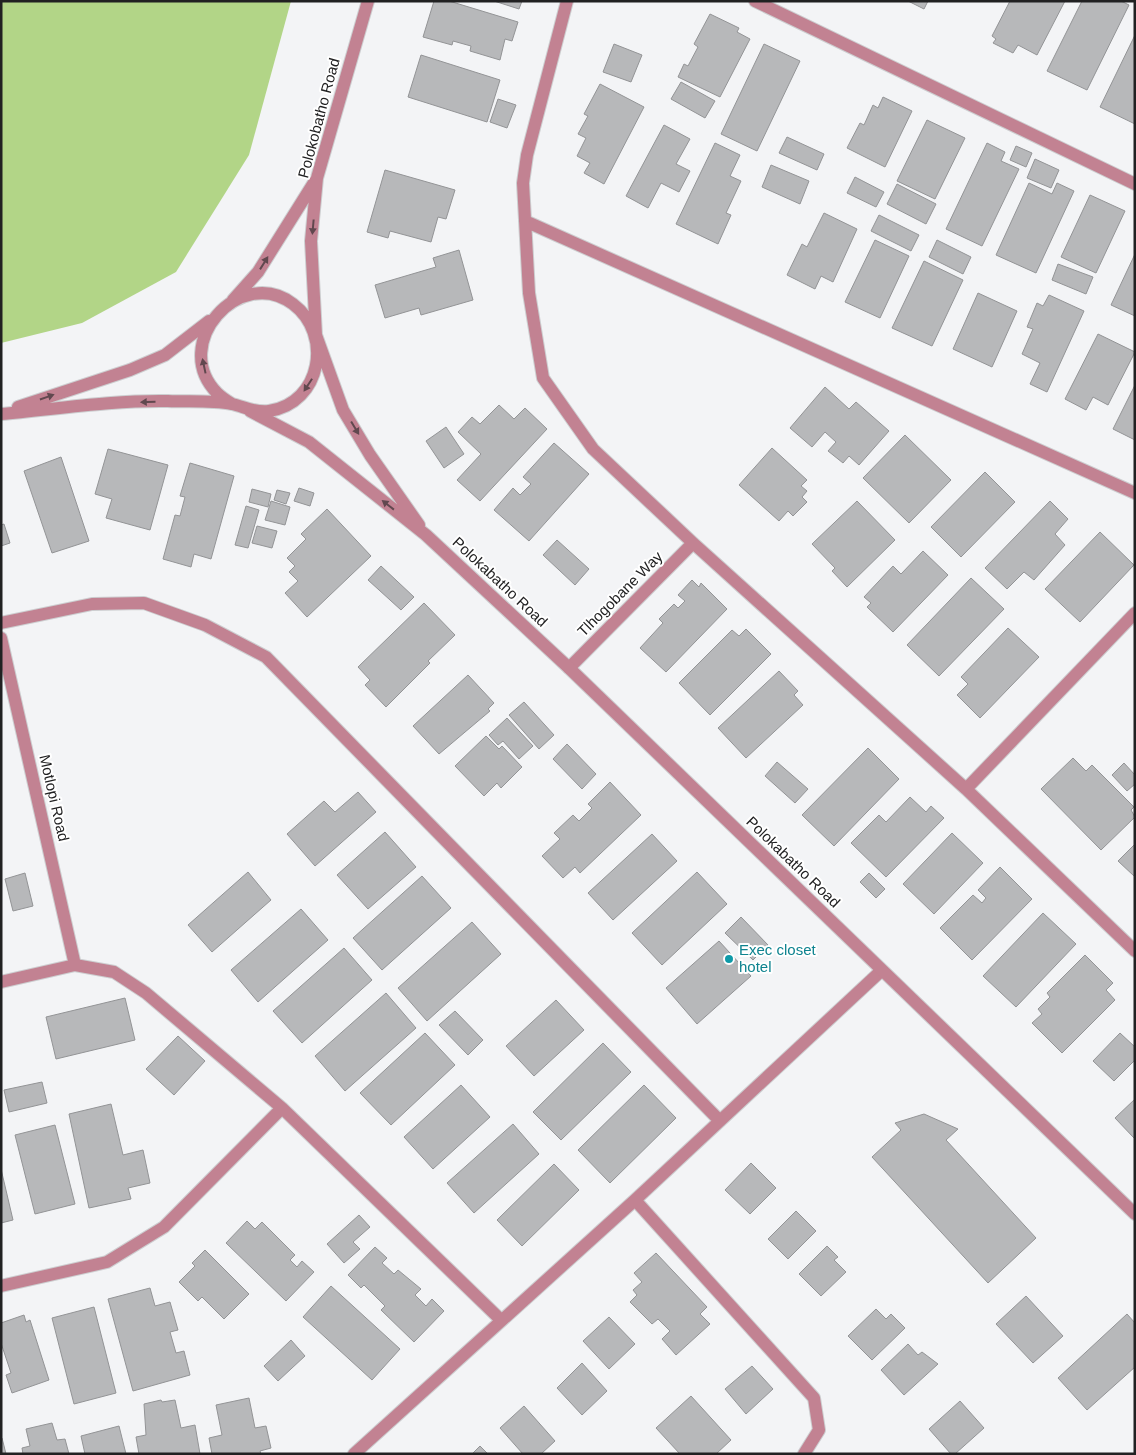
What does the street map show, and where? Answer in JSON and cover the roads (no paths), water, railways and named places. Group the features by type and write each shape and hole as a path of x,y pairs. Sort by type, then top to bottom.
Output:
{"street":[{"name":"Polokobatho Road","path":"316,335 311,241 317,178 368,1"},
{"path":"567,1 527,155 524,183 529,293 543,378 593,449 693,543 966,789 1135,951"},
{"path":"755,1 1135,184"},
{"path":"1,413 130,370 165,356 233,300 258,272 317,178"},
{"path":"525,221 1135,493"},
{"path":"233,300 253,294 266,295 292,303 307,316 316,335 343,410 370,455 426,535"},
{"path":"212,318 204,336 201,356 206,375 216,392 232,404 250,411 309,442 426,535"},
{"path":"250,411 269,411 289,404 304,391 315,374 318,361 316,335"},
{"path":"1,413 156,402 232,404"},
{"name":"Polokabatho Road","path":"426,535 569,668 1135,1214"},
{"name":"Tlhogobane Way","path":"569,668 693,543"},
{"path":"1,623 92,604 144,603 205,625 266,657 720,1121"},
{"path":"966,789 1135,613"},
{"name":"Motlopi Road","path":"1,638 75,965"},
{"path":"1,982 75,965 114,972 146,993 282,1108 501,1320"},
{"path":"354,1454 635,1200 881,971"},
{"path":"1,1286 107,1262 164,1227 282,1108"},
{"path":"635,1200 814,1398 819,1430 804,1454"}],"place":[{"name":"Exec closet hotel","path":"729,959"}]}
